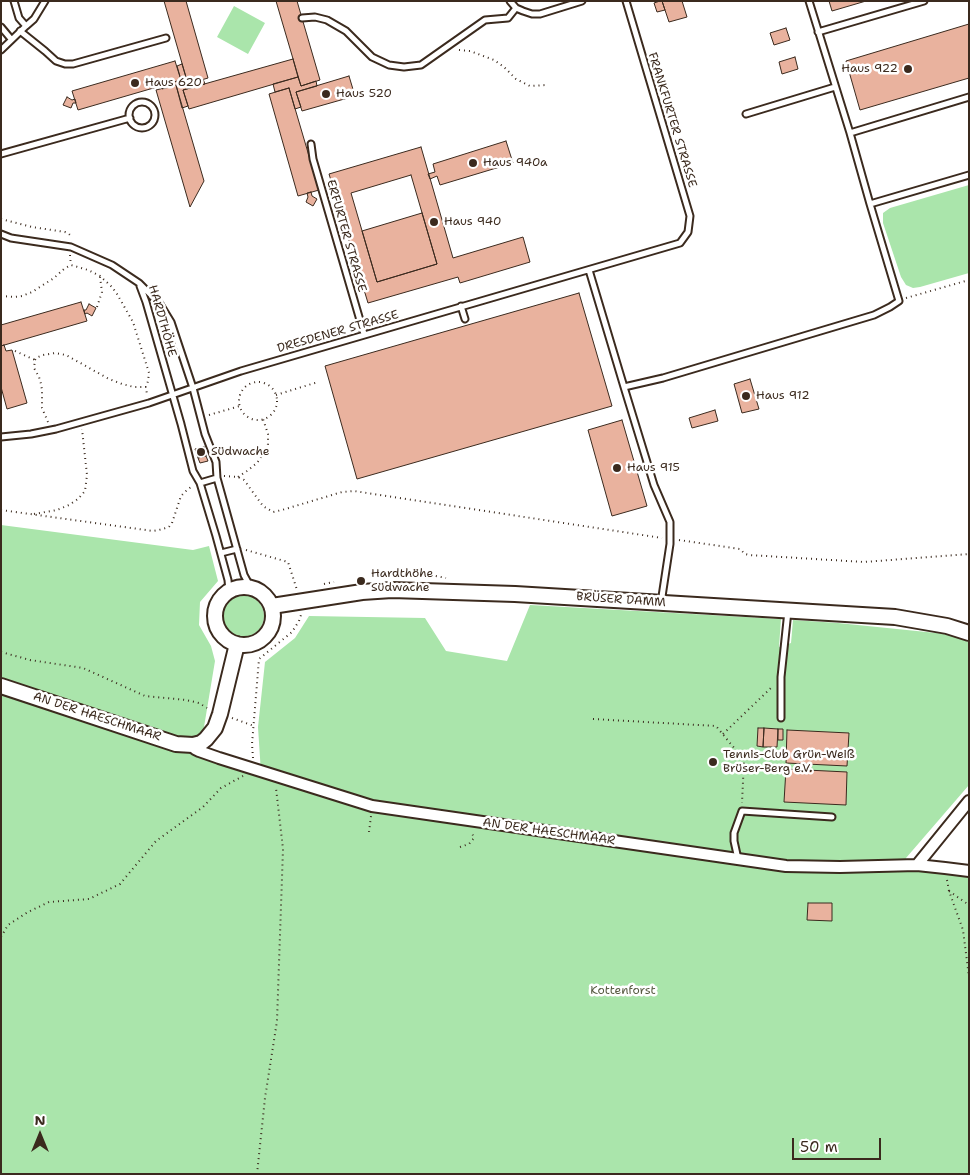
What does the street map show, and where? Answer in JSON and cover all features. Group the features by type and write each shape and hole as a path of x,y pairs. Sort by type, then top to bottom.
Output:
{"street":[{"path":"240,587 251,588 260,591 272,606 271,627 266,636 257,642 247,645 237,644 229,641 222,635 215,620 215,611 222,596 229,591 240,587"},
{"name":"BRÜSER DAMM","path":"272,606 362,592 392,590 515,594 894,617 947,626 969,633"},
{"path":"193,745 200,742 215,728 237,644"},
{"name":"AN DER HAESCHMAAR","path":"1,686 176,744 193,745 199,751 372,806 786,866 916,865 969,871"},
{"path":"916,865 969,801"}],"lane":[{"path":"14,1 19,18 26,26"},
{"path":"1,50 34,19 45,1"},
{"path":"510,1 516,8 532,14 540,14 582,1"},
{"name":"FRANKFURTER STRASSE","path":"626,1 690,216 688,232 680,243"},
{"path":"624,387 663,378 874,315 899,300 809,1"},
{"path":"818,32 924,1"},
{"path":"302,18 315,17 327,20 346,31 372,57 389,65 404,67 421,66 485,20 508,18 516,8"},
{"path":"1,27 11,39"},
{"path":"20,31 56,61 64,64 79,63 166,38"},
{"path":"746,114 835,87"},
{"path":"850,133 969,98"},
{"path":"138,102 147,103 154,110 154,119 144,128 134,125 130,118 130,110 138,102"},
{"path":"1,154 130,118"},
{"name":"ERFURTER STRASSE","path":"311,144 312,159 364,334"},
{"path":"870,204 969,175"},
{"path":"1,234 10,238 71,248 112,265 139,283"},
{"name":"DRESDENER STRASSE","path":"1,437 50,430 149,403 241,370 680,243"},
{"path":"589,270 654,486 670,522 671,539 661,603"},
{"name":"HARDTHÖHE","path":"139,283 160,304 171,322 193,388 205,434 216,462 217,478 244,576 251,588"},
{"name":"HARDTHÖHE","path":"139,283 193,471 200,484 221,553 229,591"},
{"path":"462,306 465,319"},
{"path":"200,484 217,478"},
{"path":"221,553 237,549"},
{"path":"781,718 782,677 788,610"},
{"path":"738,859 734,833 742,810 832,817"}],"path":[{"path":"452,43 459,51 470,51 494,60 516,79 525,84 530,86 546,84"},
{"path":"1,296 15,297 32,292 71,266 88,270 100,276 117,294 133,322 149,372 146,387 149,403"},
{"path":"97,306 102,292 100,276"},
{"path":"899,300 969,280"},
{"path":"15,350 35,360"},
{"path":"50,430 42,408 42,390 39,377 34,368 35,360 39,356 48,354 66,355 109,380 127,386 146,387"},
{"path":"262,382 269,385 276,396 277,404 274,412 264,419 255,420 247,416 240,406 239,400 242,391 253,383 262,382"},
{"path":"276,396 318,382"},
{"path":"200,418 240,406"},
{"path":"238,477 257,463 266,450 268,434 264,419"},
{"path":"30,514 57,510 69,506 85,491 88,475 81,422"},
{"path":"217,478 231,476 238,477 247,482 263,506 273,512 342,492 354,491 740,550 749,555 864,562 969,554"},
{"path":"1,510 153,531 165,530 172,523 183,493 191,487 200,484"},
{"path":"237,549 244,549 288,562 297,590"},
{"path":"1,652 30,660 83,668 145,696 186,700 254,726 253,758 260,771 221,788 203,807 156,841 120,884 89,899 49,902 28,912 8,926 1,936"},
{"path":"723,734 782,677"},
{"path":"593,719 716,726 744,760 742,810"},
{"path":"257,1174 277,1012 283,849 274,776"},
{"path":"369,832 372,806"},
{"path":"460,847 469,844 474,838 470,820"},
{"path":"945,868 949,891 963,930 969,977"},
{"path":"949,891 969,905"}],"green space":[{"path":"234,6 265,23 248,54 217,37"},
{"path":"969,185 969,273 920,287 913,288 906,285 901,277 883,223 883,213 890,208"},
{"name":"Kottenforst","path":"1,525 193,550 209,546 218,581 200,602 199,625 211,646 215,661 200,751 261,773 258,727 265,662 295,638 309,616 425,618 446,651 507,661 530,605 781,619 779,647 791,643 793,620 946,634 969,642 969,785 906,858 906,870 969,874 969,1174 1,1174"},
{"path":"247,595 255,598 261,604 264,616 261,628 255,634 239,637 231,634 225,628 222,612 225,604 231,598"}],"building":[{"path":"164,1 186,1 208,78 188,84"},
{"path":"276,1 297,1 320,80 301,86"},
{"path":"662,1 665,10 657,12 654,3"},
{"path":"662,1 682,1 687,17 669,22"},
{"path":"829,1 866,1 832,11"},
{"name":"Haus 922","path":"969,24 969,78 860,110 846,61"},
{"path":"786,28 790,40 774,45 770,33"},
{"path":"795,57 798,69 782,74 779,62"},
{"path":"293,59 298,77 189,109 183,90"},
{"name":"Haus 620","path":"175,61 181,80 78,110 72,91"},
{"path":"182,64 188,84 203,79 205,84 183,90 188,106 182,108 176,85 162,89 161,86 181,80 177,66"},
{"name":"Haus 520","path":"349,76 355,96 302,111 296,92"},
{"path":"298,77 301,86 316,81 317,86 296,92 301,107 295,109 289,88 275,92 273,84"},
{"path":"176,85 204,181 190,207 156,90"},
{"path":"289,88 319,190 298,196 269,94"},
{"path":"67,97 72,100 75,99 76,103 73,103 71,108 63,105"},
{"name":"Haus 940a","path":"506,141 513,163 440,185 437,176 430,179 428,174 435,172 433,164"},
{"name":"Haus 940","path":"421,147 453,258 523,237 530,262 460,283 458,277 368,303 329,174","holes":["411,175 437,264 377,282 351,193"]},
{"path":"311,192 312,196 317,199 313,206 306,202 307,193"},
{"path":"422,213 437,264 377,282 362,231"},
{"path":"579,293 612,406 357,479 325,366"},
{"path":"81,302 87,321 1,346 1,325"},
{"path":"89,304 96,308 92,316 87,313 85,314 84,310 86,310"},
{"path":"4,345 6,351 12,350 27,403 7,409 1,387 1,346"},
{"name":"Haus 912","path":"750,379 759,409 742,413 734,384"},
{"path":"715,410 718,421 692,428 689,418"},
{"name":"Haus 915","path":"622,420 647,506 612,516 588,430"},
{"name":"Südwache","path":"204,447 206,456 198,458 195,449"},
{"path":"206,456 208,461 200,463 198,458"},
{"path":"758,728 764,728 763,747 757,746"},
{"path":"764,728 778,729 777,747 763,747"},
{"path":"778,729 783,729 783,740 778,740"},
{"path":"787,730 849,733 847,766 786,763"},
{"path":"786,769 847,772 846,805 784,802"},
{"path":"808,903 832,903 832,921 807,920"}],"place":[{"name":"Haus 922","path":"908,69"},
{"name":"Haus 620","path":"135,83"},
{"name":"Haus 520","path":"326,94"},
{"name":"Haus 940a","path":"473,163"},
{"name":"Haus 940","path":"434,222"},
{"name":"Haus 912","path":"746,396"},
{"name":"Südwache","path":"201,452"},
{"name":"Haus 915","path":"617,468"},
{"name":"Hardthöhe Südwache","path":"361,581"},
{"name":"Tennis-Club Grün-Weiß Brüser-Berg e.V.","path":"713,762"}]}
